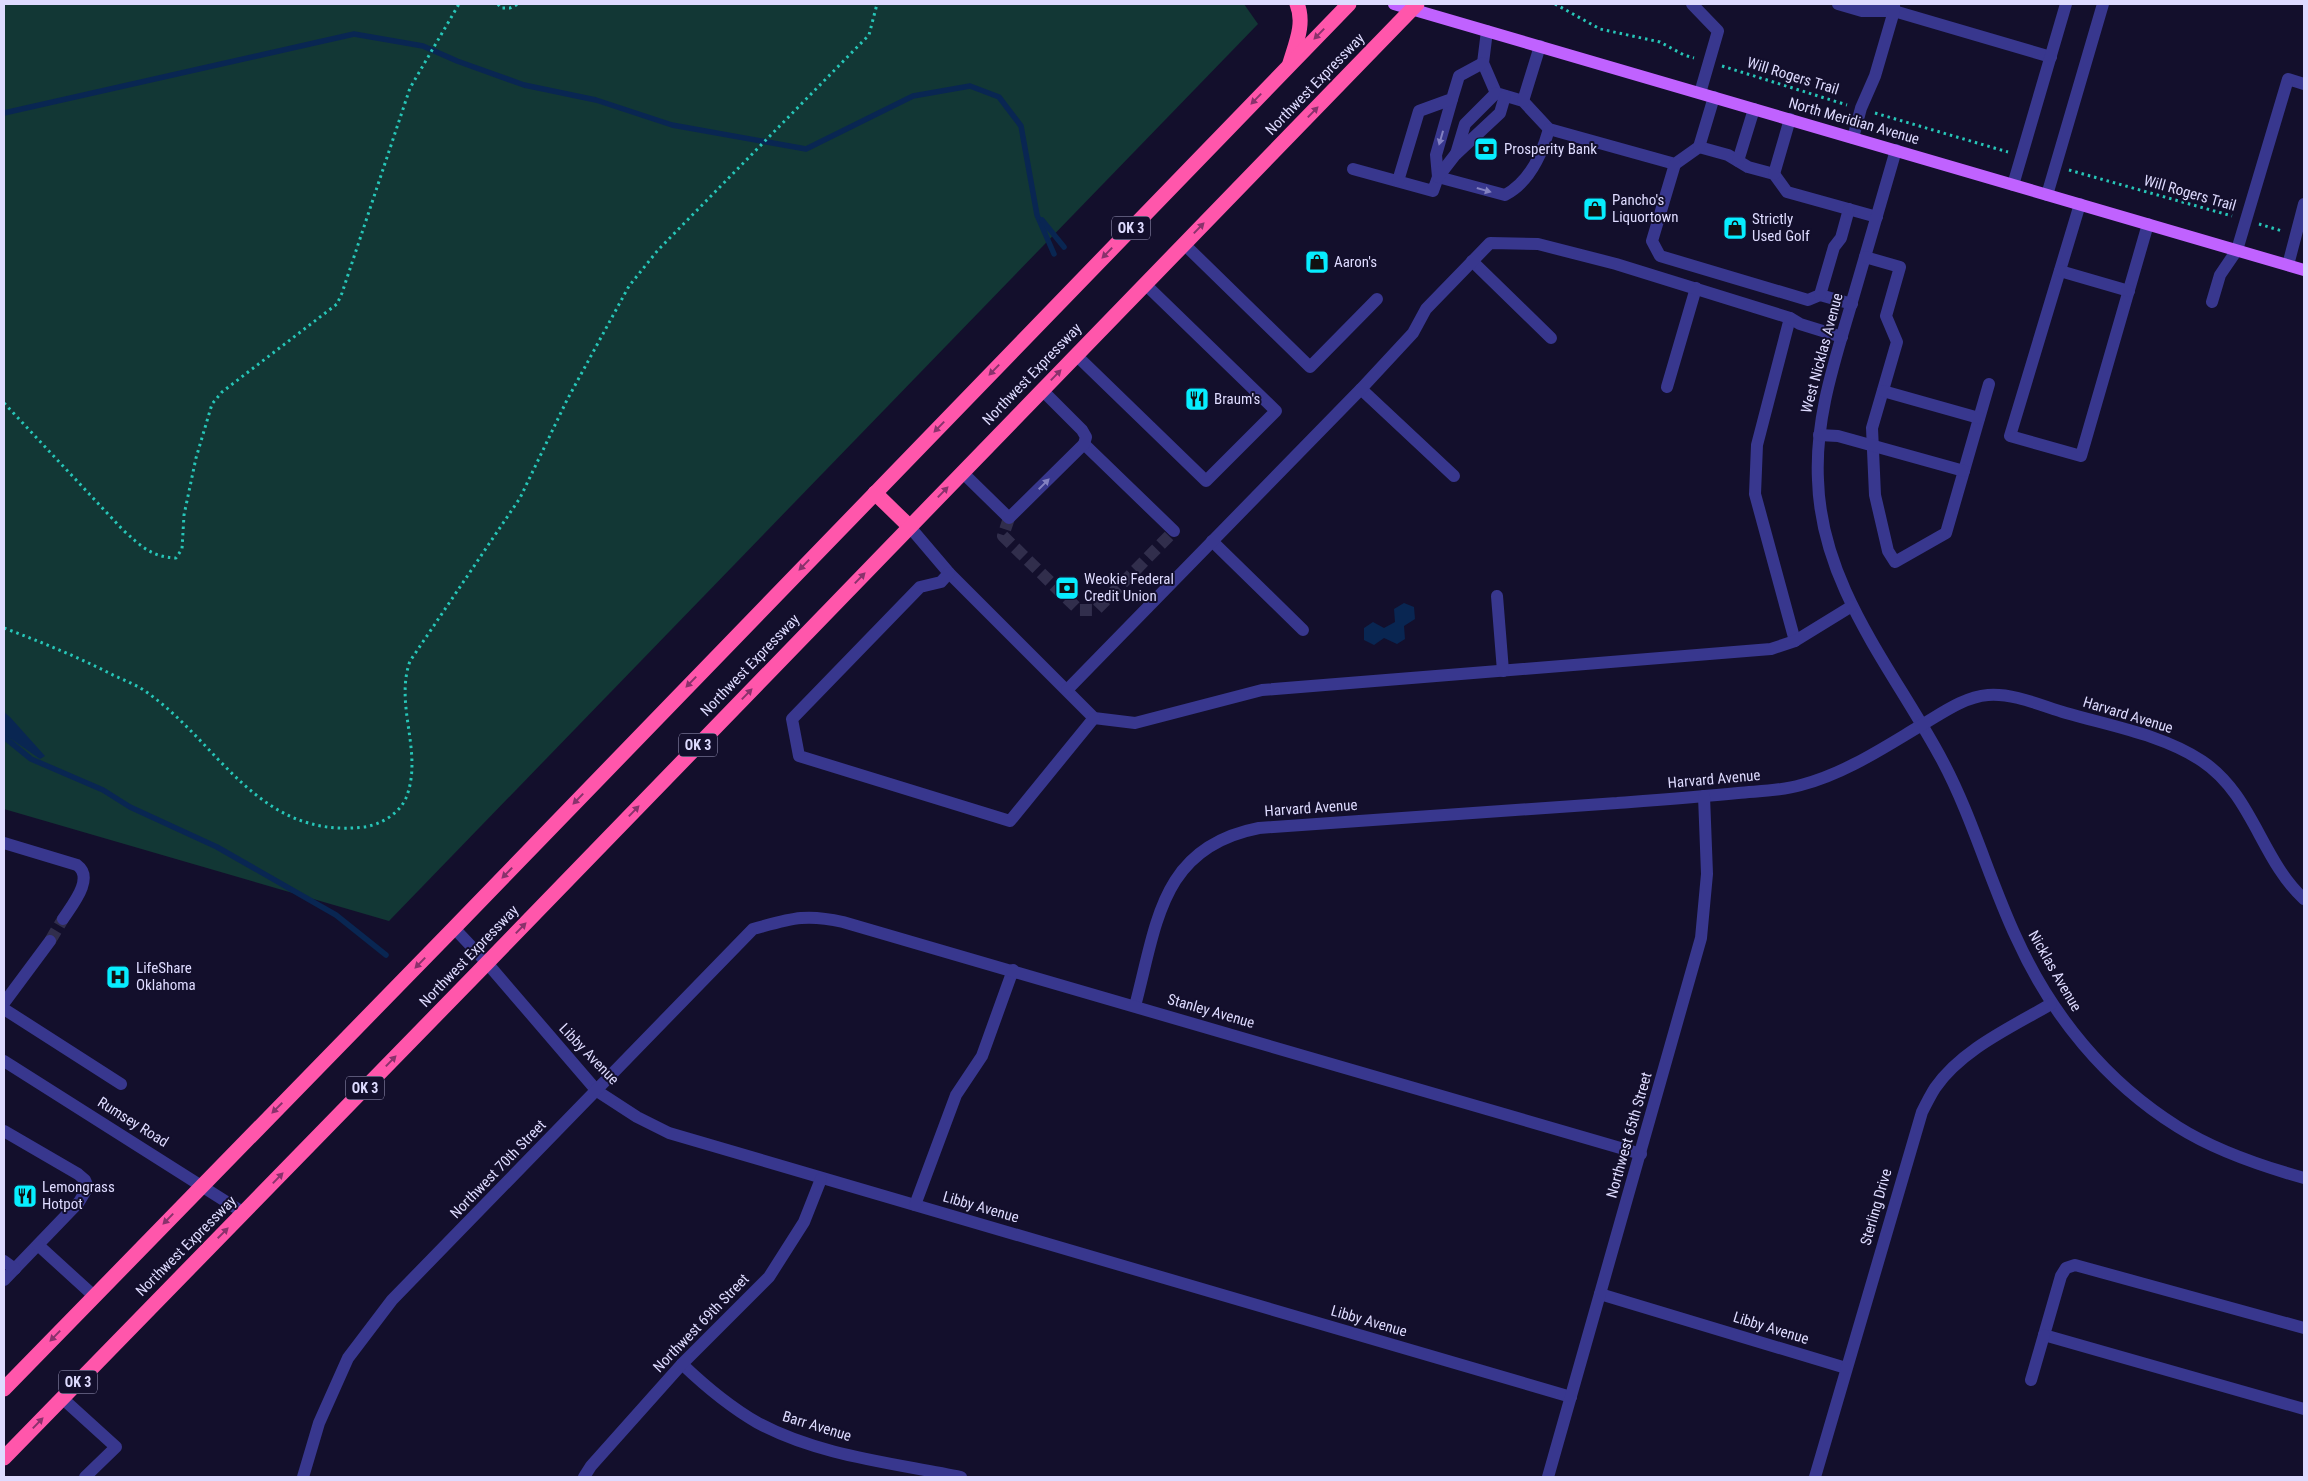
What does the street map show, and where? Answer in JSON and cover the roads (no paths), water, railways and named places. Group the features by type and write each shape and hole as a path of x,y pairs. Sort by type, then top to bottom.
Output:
{"highway":[{"path":"1290,64 1300,29 1301,12 1297,4"},
{"name":"Northwest Expressway","path":"4,1389 202,1184 454,928 1349,4"},
{"name":"Northwest Expressway","path":"4,1458 1415,6"},
{"path":"875,493 909,526"}],"main road":[{"name":"North Meridian Avenue","path":"1394,4 1415,6 1540,46 2304,270"}],"street":[{"path":"1692,4 1718,31 1700,93"},
{"path":"1838,4 1862,11 1894,8 2051,57"},
{"path":"2013,185 2066,4"},
{"path":"2047,195 2103,4"},
{"path":"1852,138 1861,108 1875,76 1894,8"},
{"path":"1487,30 1483,63 1500,95 1523,101 1549,128 1675,164"},
{"path":"1523,101 1540,46"},
{"path":"1438,176 1436,155 1459,76 1483,63"},
{"path":"2212,302 2220,276 2237,250 2288,79 2304,84"},
{"path":"1352,169 1433,191 1438,176 1455,155 1465,124 1500,95"},
{"path":"1714,97 1699,147 1675,164 1652,241 1660,256 1808,300 1820,295 1852,304"},
{"path":"1398,182 1419,111 1452,99"},
{"path":"1738,161 1754,109"},
{"path":"1774,174 1790,119"},
{"path":"1438,176 1505,195 1514,191 1542,155 1549,128"},
{"path":"1699,147 1728,156 1748,167 1774,174 1788,192 1877,217"},
{"name":"West Nicklas Avenue","path":"1896,150 1826,394 1819,435 1818,479 1824,531 1834,568 1852,606 1922,725"},
{"path":"2080,204 2010,436 2081,456 2148,224"},
{"path":"2288,265 2304,204"},
{"path":"1820,295 1834,247 1840,238 1849,209"},
{"path":"1068,690 1361,389 1413,333 1426,309 1490,243 1538,244 1616,264 1696,288 1842,337"},
{"path":"1184,244 1310,367 1377,299"},
{"path":"1865,257 1900,267 1886,316 1897,342 1872,428 1875,495 1888,551 1895,562 1946,533 1989,384"},
{"path":"1472,261 1551,338"},
{"path":"2060,270 2129,290"},
{"path":"1076,355 1206,481 1276,411 1145,284"},
{"path":"1667,387 1696,288"},
{"path":"1795,321 1757,444 1755,494 1795,641"},
{"path":"1361,389 1454,476"},
{"path":"962,472 1010,518 1084,444 1086,437 1082,430 1042,390"},
{"path":"1883,391 1979,418"},
{"path":"1819,435 1838,436 1964,471"},
{"path":"1084,444 1174,530"},
{"path":"909,526 949,573 1094,718 1135,723 1262,690 1771,649 1795,641 1852,606"},
{"path":"1212,541 1303,630"},
{"path":"949,573 941,582 920,587 792,719 799,756 1010,821 1094,718"},
{"path":"1497,596 1503,670"},
{"name":"Harvard Avenue","path":"1135,1006 1169,889 1184,866 1195,855 1216,841 1235,832 1259,828 1704,796 1801,786 1829,776 1865,758 1951,708 1973,698 1988,695 2002,696 2154,739 2180,749 2202,761 2231,788 2244,806 2284,879 2304,899"},
{"name":"Nicklas Avenue","path":"1922,725 1943,761 1961,801 2015,936 2052,1004 2081,1043 2105,1070 2149,1108 2180,1129 2211,1145 2304,1178"},
{"name":"Northwest 65th Street","path":"1548,1477 1701,938 1707,874 1704,796"},
{"path":"4,843 82,868 85,878 83,884 63,919"},
{"name":"Stanley Avenue","path":"770,925 789,918 822,917 1012,970 1641,1154"},
{"name":"Northwest 70th Street","path":"303,1477 318,1423 348,1358 387,1308 752,929 770,925"},
{"name":"Libby Avenue","path":"454,928 487,963 598,1091 637,1117 669,1133 1571,1397"},
{"path":"4,1003 50,941"},
{"path":"915,1205 956,1095 982,1056 1012,970"},
{"name":"Sterling Drive","path":"1815,1477 1922,1112 1935,1088 1955,1065 1980,1046 2052,1004"},
{"path":"4,1009 121,1084"},
{"name":"Rumsey Road","path":"4,1061 202,1184 244,1213"},
{"path":"4,1131 78,1174 85,1180 88,1187 79,1202 4,1280"},
{"name":"Northwest 69th Street","path":"584,1477 591,1466 682,1364 768,1277 804,1222 821,1178"},
{"path":"38,1245 94,1296"},
{"path":"4,1261 15,1268"},
{"path":"2031,1380 2061,1276 2066,1268 2075,1265 2304,1328"},
{"name":"Libby Avenue","path":"1600,1294 1846,1368"},
{"path":"2044,1335 2304,1409"},
{"name":"Barr Avenue","path":"682,1364 731,1405 757,1422 783,1435 807,1444 844,1453 961,1477"},
{"path":"62,1398 116,1447 86,1477"}],"water":[{"path":"1404,603 1414,607 1415,619 1404,626 1405,639 1397,644 1384,638 1374,645 1364,640 1364,628 1373,622 1384,628 1395,622 1394,609"},
{"path":"4,712 45,756 40,759 4,734"}],"waterway":[{"path":"4,113 354,34 423,46 457,61 524,85 596,100 672,125 806,149 913,96 970,86 999,97 1021,126 1037,215 1054,254"},
{"path":"1042,220 1064,247"},
{"path":"4,737 31,759 103,790 130,807 217,847 336,915 386,955"}],"tunnel":[{"path":"1009,518 1003,536 1079,610 1096,610 1174,531"},
{"path":"50,941 63,919"}],"place":[{"name":"Prosperity Bank","path":"1486,149"},
{"name":"Pancho's Liquortown","path":"1595,209"},
{"name":"Strictly Used Golf","path":"1735,228"},
{"name":"Aaron's","path":"1317,262"},
{"name":"Braum's","path":"1197,399"},
{"name":"Weokie Federal Credit Union","path":"1067,588"},
{"name":"LifeShare Oklahoma","path":"118,977"},
{"name":"Lemongrass Hotpot","path":"25,1196"}]}
